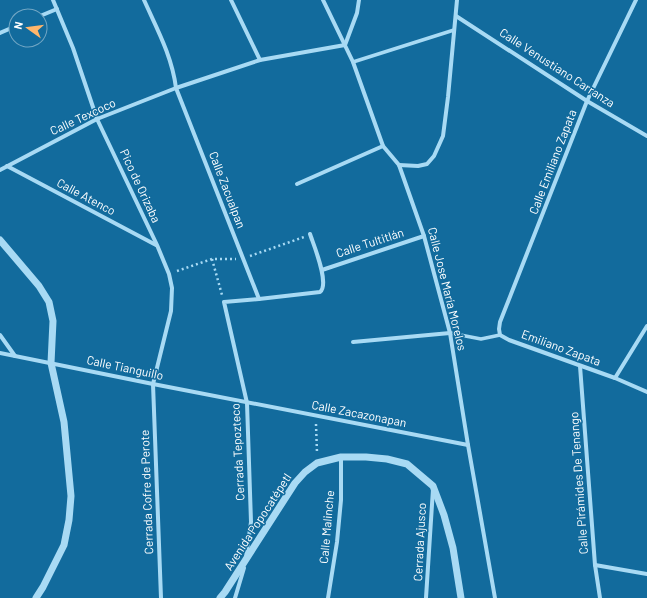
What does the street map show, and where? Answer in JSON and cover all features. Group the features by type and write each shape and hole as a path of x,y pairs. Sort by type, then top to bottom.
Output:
{"street":[{"name":"Pico de Orizaba","path":"53,0 73,48 97,119 157,245 169,274 172,288 171,311 153,384"},
{"name":"Calle Zacualpan","path":"144,0 169,54 174,70 176,88 259,300"},
{"path":"231,0 260,60"},
{"name":"Calle Jose María Morelos","path":"323,0 354,62 383,146 400,165 424,236 450,333 495,598"},
{"path":"345,45 357,13 359,0"},
{"path":"400,165 418,166 427,164 434,156 443,136 457,0"},
{"name":"Calle Emiliano Zapata","path":"500,334 500,322 587,101 636,0"},
{"path":"48,13 57,9"},
{"name":"Calle Venustiano Carranza","path":"456,16 587,101 647,136"},
{"path":"354,62 454,30"},
{"name":"Calle Texcoco","path":"0,170 97,119 176,88 260,60 345,45"},
{"path":"297,184 383,146"},
{"name":"Calle Atenco","path":"7,166 157,245"},
{"path":"224,302 259,300 320,292 323,290 324,285 322,270 310,234"},
{"name":"Calle Tultitlán","path":"322,270 424,236"},
{"path":"0,240 39,286 49,302 53,321 51,363 64,422 71,496 69,520 64,545 36,598"},
{"name":"Cerrada Tepozteco","path":"224,302 247,403 251,522 246,559 235,598"},
{"path":"615,378 647,326"},
{"path":"353,342 450,333 481,339 500,334"},
{"name":"Emiliano Zapata","path":"500,334 509,340 615,378 647,392"},
{"path":"0,335 15,356"},
{"name":"Calle Tianguillo","path":"0,353 247,403"},
{"name":"Calle Pirámides De Tenango","path":"580,366 595,565 600,598"},
{"name":"Cerrada Cofre de Perote","path":"153,384 161,598"},
{"name":"Calle Zacazonapan","path":"247,403 468,446"},
{"name":"Avenida Popocatépetl","path":"220,598 295,483 317,463 341,457 387,459 407,464 433,486 444,515 453,548 461,598"},
{"name":"Calle Malinche","path":"328,598 337,542 341,500 341,457"},
{"name":"Cerrada Ajusco","path":"426,598 433,486"},
{"path":"595,565 647,574"}],"path":[{"path":"169,274 212,258 242,259 310,234"},
{"path":"212,258 224,302"},
{"path":"315,416 317,463"}]}
